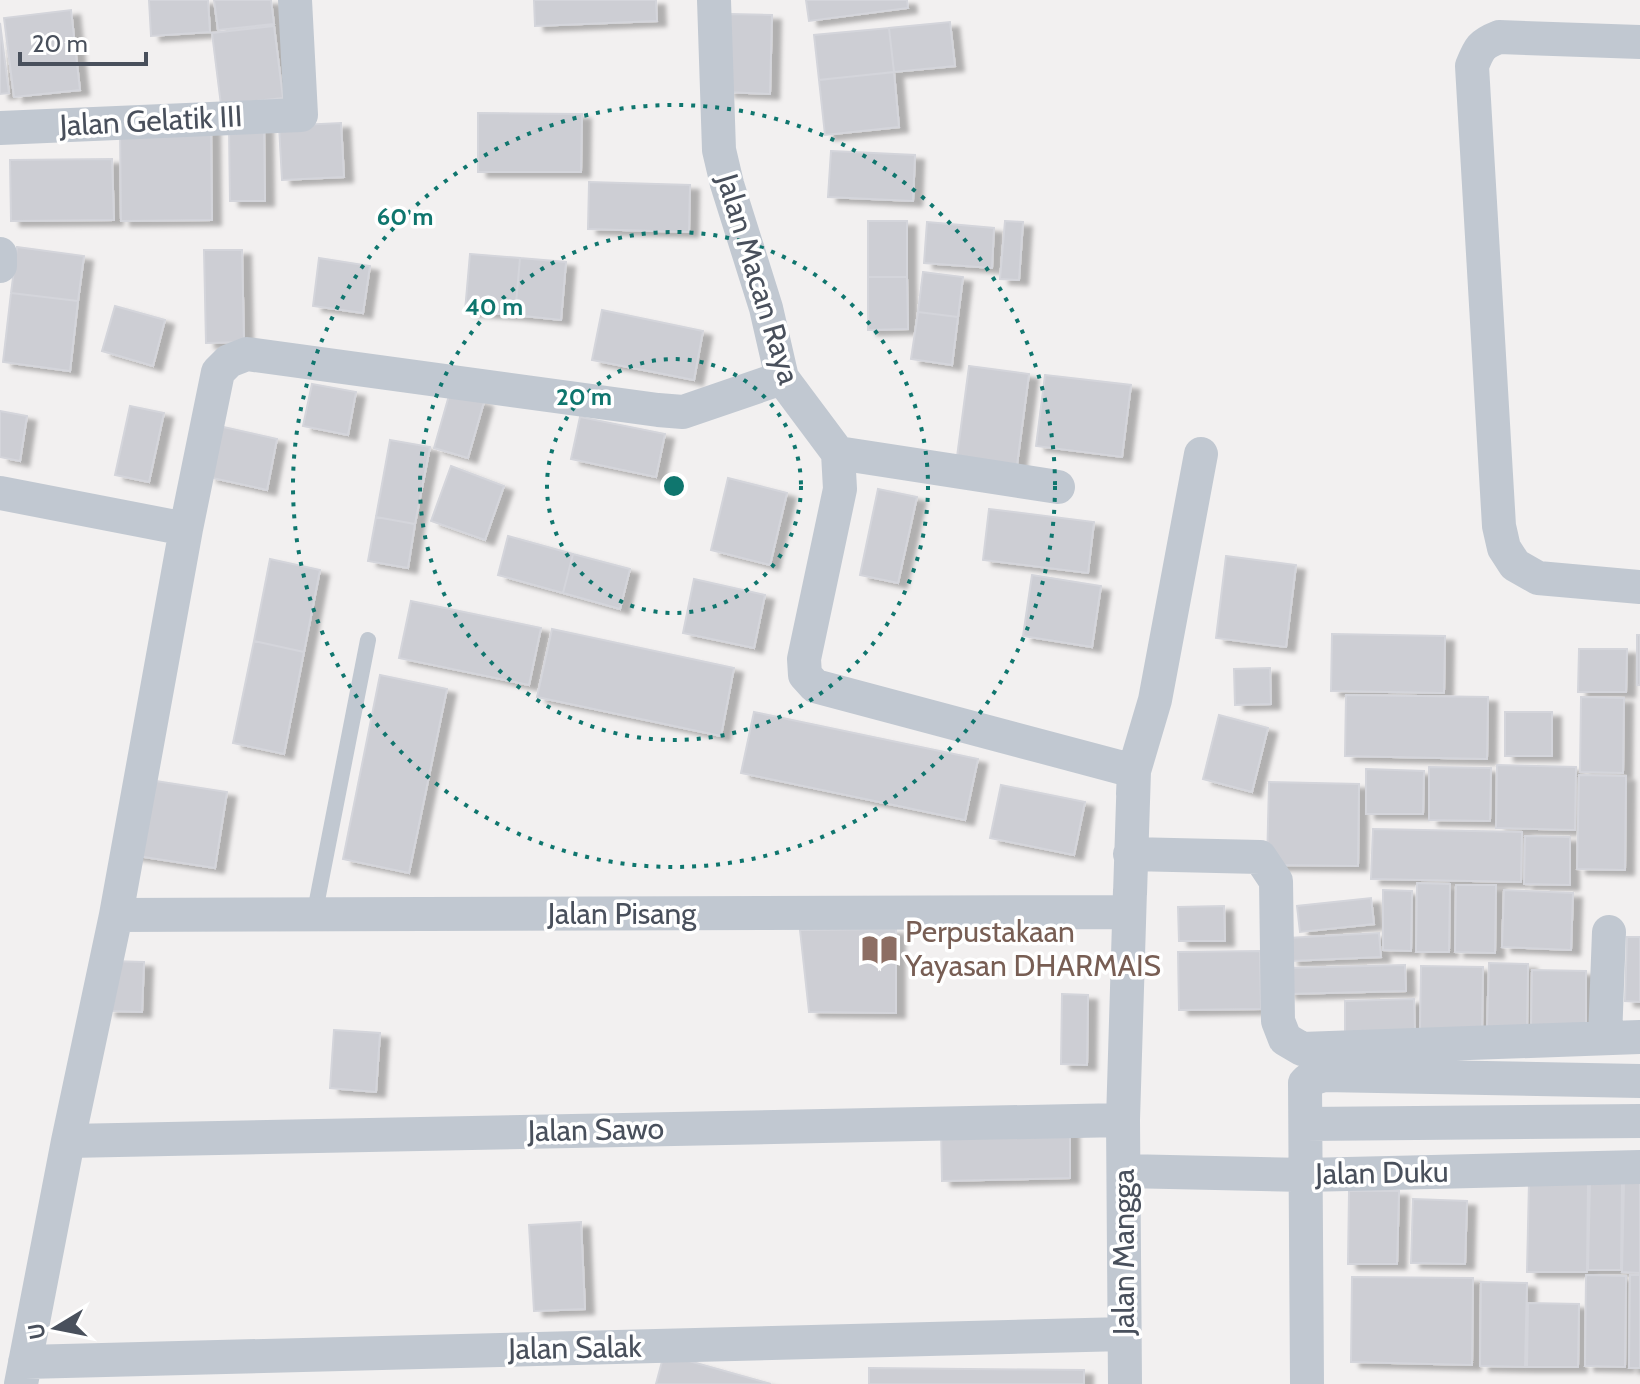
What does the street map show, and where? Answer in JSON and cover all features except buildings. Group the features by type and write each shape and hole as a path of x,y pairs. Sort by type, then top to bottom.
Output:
{"street":[{"name":"Jalan Gelatik III","path":"0,128 301,115 295,0"},
{"name":"Jalan Macan Raya","path":"714,0 719,150 727,184 766,308 782,378 838,453"},
{"path":"1640,42 1499,37 1486,42 1478,50 1472,66 1499,526 1504,548 1515,565 1538,578 1640,587"},
{"path":"0,254 0,266"},
{"path":"23,1373 116,915 186,529 218,372 229,361 247,354 683,412 782,378"},
{"path":"1058,487 838,453 840,489 804,659 805,675 815,686 1134,771"},
{"path":"1123,1120 1134,771 1155,700 1201,454"},
{"path":"0,493 186,529"},
{"path":"1129,903 1134,771"},
{"path":"1130,854 1260,857 1276,881 1278,1021 1285,1039 1302,1049 1640,1037"},
{"name":"Jalan Pisang","path":"116,915 314,916 1129,903"},
{"path":"1605,1038 1609,932"},
{"path":"1307,1384 1305,1083 1308,1080 1324,1075 1640,1081"},
{"name":"Jalan Sawo","path":"68,1141 1123,1120"},
{"name":"Jalan Mangga","path":"1123,1120 1125,1384"},
{"path":"1306,1124 1640,1121"},
{"name":"Jalan Duku","path":"1124,1171 1305,1175 1640,1167"},
{"name":"Jalan Salak","path":"23,1373 1125,1334"}],"lane":[{"path":"314,916 368,640"}],"place":[{"name":"Perpustakaan Yayasan DHARMAIS","path":"879,949"}]}
